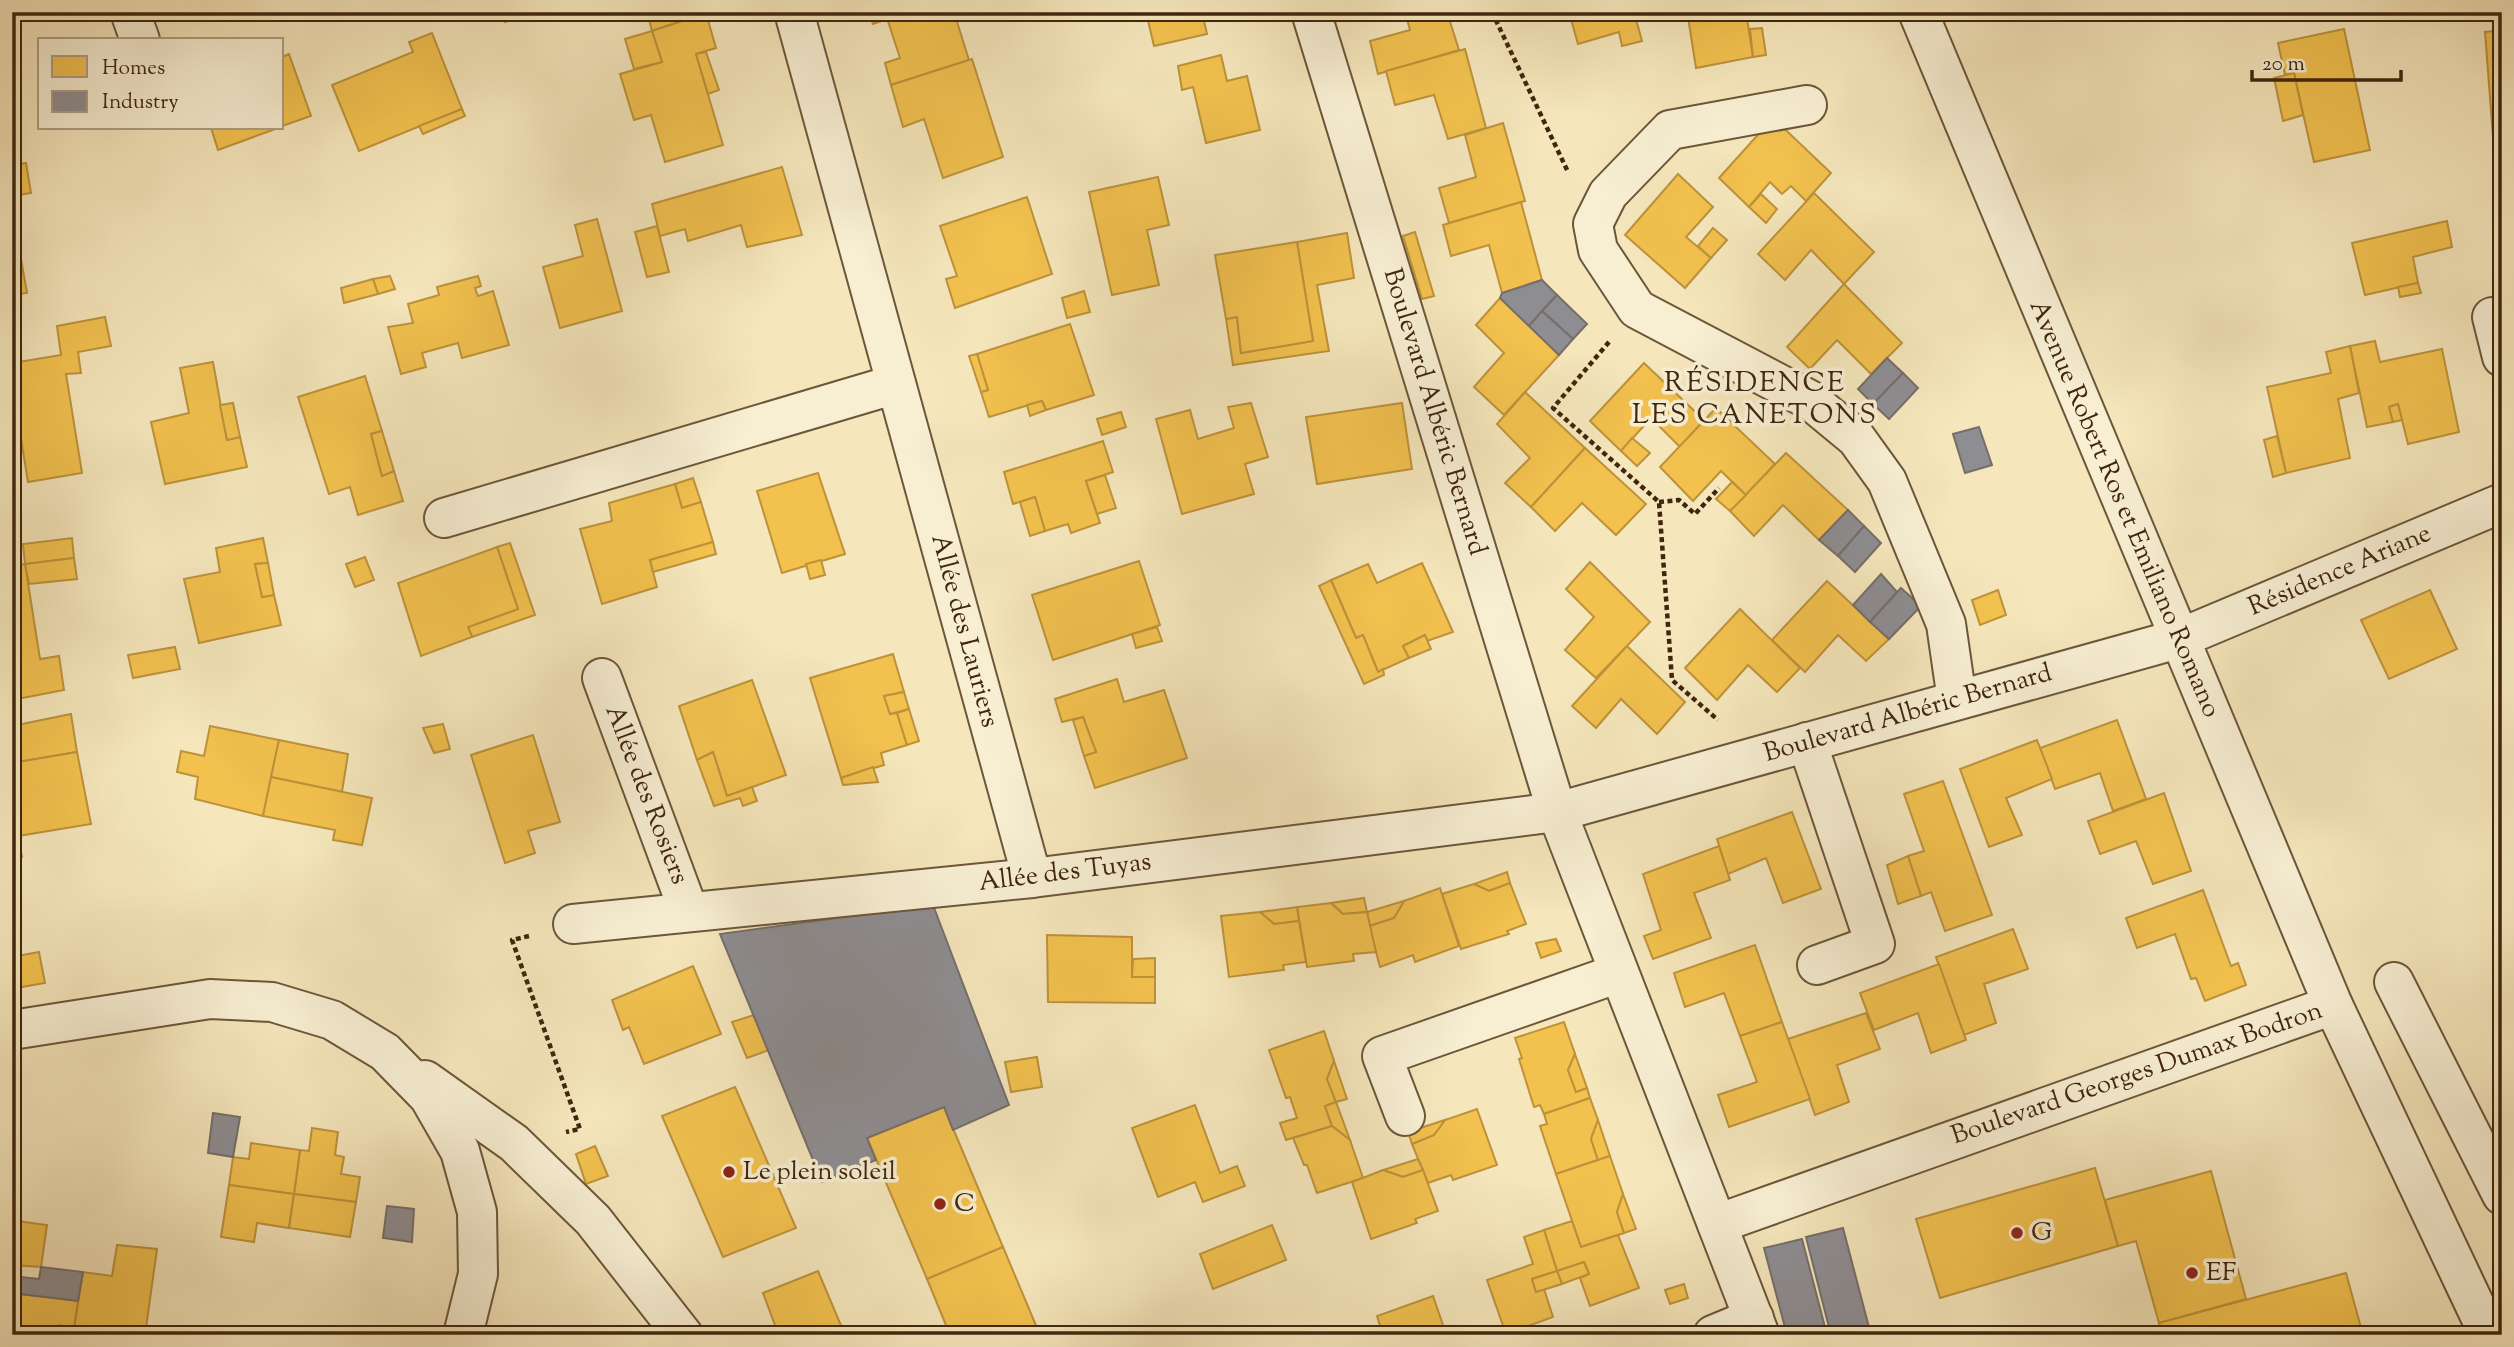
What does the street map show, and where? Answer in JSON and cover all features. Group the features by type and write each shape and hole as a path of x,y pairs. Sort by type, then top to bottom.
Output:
{"street":[{"path":"130,12 139,38"},
{"name":"Allée des Lauriers","path":"794,12 1032,878"},
{"name":"Boulevard Albéric Bernard","path":"1311,12 1557,812 1757,1326"},
{"name":"Avenue Robert Ros et Emiliano Romano","path":"1918,12 2333,1005"},
{"path":"1807,105 1670,130 1608,194 1593,223 1598,250 1637,309 1810,400 1856,438 1887,481 1946,624 1957,700"},
{"path":"2492,317 2502,357"},
{"path":"444,518 896,384"},
{"name":"Résidence Ariane","path":"2178,639 2502,503"},
{"name":"Boulevard Albéric Bernard","path":"1557,812 2178,639"},
{"name":"Allée des Rosiers","path":"602,678 690,912"},
{"path":"1807,742 1875,944 1816,965"},
{"name":"Allée des Tuyas","path":"573,923 1032,878 1557,812"},
{"path":"1405,1116 1382,1056 1619,972"},
{"path":"2394,982 2502,1195"},
{"path":"12,1030 210,999 272,1002 332,1020 385,1052 514,1143 593,1220 683,1335"},
{"name":"Boulevard Georges Dumax Bodron","path":"1717,1224 2333,1005 2489,1335"},
{"path":"385,1052 429,1097 460,1151 477,1212 478,1274 463,1335"},
{"path":"1713,1335 1757,1326"}],"path":[{"path":"1492,12 1593,223"},
{"path":"1637,309 1553,408 1659,502 1672,680 1760,756"},
{"path":"1659,502 1679,500 1696,514 1719,488"},
{"path":"514,1143 580,1129 512,940 573,923"}],"building: Homes":[{"path":"502,12 533,12 533,13 505,22"},
{"path":"647,12 706,12 706,13 652,31"},
{"path":"869,12 885,12 887,19 873,24"},
{"path":"885,12 954,12 969,60 891,85 885,63 900,58"},
{"path":"1146,12 1202,12 1207,34 1154,46"},
{"path":"1405,12 1447,12 1459,50 1378,74 1370,41 1410,30"},
{"path":"1569,12 1634,12 1642,41 1622,46 1619,32 1578,44"},
{"path":"1712,12 1746,12 1753,57 1696,68 1688,17"},
{"path":"706,13 716,48 696,54 723,145 665,162 651,115 634,120 620,74 662,62 652,31"},
{"path":"1762,28 1766,55 1753,57 1750,29"},
{"path":"2344,29 2370,150 2314,162 2294,73 2285,75 2278,43"},
{"path":"2502,30 2502,136 2493,137 2485,32"},
{"path":"652,31 662,62 634,69 625,39"},
{"path":"432,33 462,109 359,151 332,85 413,52 409,42"},
{"path":"1465,49 1486,128 1448,139 1434,95 1395,105 1386,71"},
{"path":"706,52 719,90 708,94 696,54"},
{"path":"289,54 311,116 284,125 284,56"},
{"path":"1221,55 1227,81 1247,76 1260,130 1206,143 1193,87 1182,90 1178,66"},
{"path":"972,59 1003,157 943,178 924,119 903,127 891,85"},
{"path":"2294,73 2303,115 2283,121 2274,78"},
{"path":"462,109 465,116 423,134 419,126"},
{"path":"1773,118 1831,173 1806,201 1791,186 1782,194 1770,182 1749,207 1719,178"},
{"path":"1503,123 1525,201 1449,223 1439,188 1476,177 1465,135"},
{"path":"212,130 273,130 218,150"},
{"path":"26,163 31,193 12,196 12,165"},
{"path":"782,167 802,235 747,247 741,225 688,241 685,229 660,236 652,204"},
{"path":"1678,174 1713,207 1686,237 1711,258 1685,288 1625,235"},
{"path":"1158,177 1169,225 1147,230 1159,285 1112,295 1089,192"},
{"path":"1814,193 1874,252 1844,284 1811,250 1785,280 1758,254"},
{"path":"1761,194 1777,209 1766,223 1749,207"},
{"path":"1027,197 1052,274 955,308 946,279 957,276 940,226"},
{"path":"1521,202 1542,280 1502,293 1489,245 1451,256 1443,225"},
{"path":"12,208 27,293 12,295"},
{"path":"597,219 622,311 560,328 543,267 583,256 575,225"},
{"path":"2447,221 2452,247 2413,257 2418,283 2365,295 2352,243"},
{"path":"657,226 669,272 647,277 635,232"},
{"path":"1713,228 1727,240 1711,258 1698,246"},
{"path":"1415,232 1434,296 1422,299 1403,236"},
{"path":"1347,233 1354,278 1317,285 1329,351 1233,365 1226,319 1237,317 1241,353 1313,341 1297,242"},
{"path":"1297,242 1313,341 1241,353 1237,317 1226,319 1215,255"},
{"path":"390,276 395,289 378,294 373,279"},
{"path":"478,276 481,286 475,288 478,296 493,291 509,345 462,358 458,343 422,353 426,367 401,374 388,327 413,323 408,304 439,295 437,287"},
{"path":"373,279 378,294 344,303 341,288"},
{"path":"2418,283 2421,293 2400,297 2398,287"},
{"path":"1844,284 1902,343 1871,374 1837,340 1810,369 1787,347"},
{"path":"1084,291 1090,312 1067,318 1062,298"},
{"path":"1500,298 1559,355 1504,415 1474,387 1504,353 1476,325"},
{"path":"105,317 111,346 78,352 81,373 66,374 82,473 28,482 12,383 12,363 61,355 57,326"},
{"path":"1070,324 1094,395 1046,410 1042,401 989,417 981,392 988,390 977,354"},
{"path":"2375,341 2380,362 2442,349 2459,432 2408,444 2398,404 2389,407 2393,422 2367,427 2350,346"},
{"path":"2350,346 2359,393 2338,399 2350,458 2286,473 2267,387 2331,373 2326,352"},
{"path":"977,354 988,390 981,392 969,356"},
{"path":"213,362 227,440 240,437 247,467 165,484 151,422 189,413 180,368"},
{"path":"1644,363 1704,420 1680,447 1651,418 1621,451 1590,421"},
{"path":"365,376 382,431 371,434 382,476 394,471 403,501 358,515 350,487 329,494 298,397"},
{"path":"1525,392 1585,448 1531,507 1505,483 1530,458 1497,424"},
{"path":"1042,401 1046,410 1030,416 1027,405"},
{"path":"233,403 240,437 227,440 220,405"},
{"path":"1251,403 1268,457 1245,464 1254,494 1182,514 1156,419 1190,410 1198,439 1234,428 1228,407"},
{"path":"1402,403 1412,469 1317,484 1306,417"},
{"path":"2398,404 2402,420 2393,422 2389,407"},
{"path":"1716,408 1775,464 1746,495 1721,471 1693,501 1660,467"},
{"path":"1121,412 1126,427 1102,435 1097,419"},
{"path":"382,431 394,471 382,476 371,434"},
{"path":"2277,436 2286,473 2273,477 2264,440"},
{"path":"1632,438 1650,453 1637,466 1621,451"},
{"path":"1103,441 1113,472 1086,481 1100,523 1071,533 1068,524 1045,531 1035,497 1013,504 1004,472"},
{"path":"1585,448 1646,504 1616,535 1582,503 1555,531 1531,507"},
{"path":"1786,453 1848,510 1819,540 1783,505 1754,536 1730,511"},
{"path":"818,473 845,554 782,573 757,491"},
{"path":"1105,475 1116,508 1097,514 1086,481"},
{"path":"693,478 701,502 682,508 675,484"},
{"path":"1732,482 1746,495 1730,511 1716,499"},
{"path":"675,484 682,508 701,502 713,542 650,560 657,587 602,604 580,529 612,521 609,503"},
{"path":"1035,497 1045,531 1030,536 1020,502"},
{"path":"72,538 74,558 25,564 23,544"},
{"path":"263,538 268,563 255,564 262,597 274,595 281,625 199,643 184,579 220,572 216,548"},
{"path":"713,542 716,554 653,572 650,560"},
{"path":"510,543 535,615 472,637 468,627 518,609 497,547"},
{"path":"497,547 518,609 468,627 472,637 421,656 398,583"},
{"path":"365,557 374,580 355,587 346,564"},
{"path":"74,558 77,579 29,584 25,564"},
{"path":"821,560 825,575 810,579 806,564"},
{"path":"1139,561 1160,625 1053,660 1032,595"},
{"path":"1590,562 1650,622 1596,678 1565,650 1594,617 1566,589"},
{"path":"268,563 274,595 262,597 255,564"},
{"path":"1422,563 1453,632 1427,641 1425,635 1403,646 1409,658 1378,672 1363,635 1356,638 1331,580 1368,564 1377,583"},
{"path":"25,564 40,659 59,656 64,690 12,700 12,566"},
{"path":"1331,580 1356,638 1363,635 1378,672 1383,669 1384,675 1364,684 1319,586"},
{"path":"1827,581 1889,639 1866,661 1838,635 1805,672 1772,640"},
{"path":"1998,590 2006,615 1980,625 1972,600"},
{"path":"2430,590 2457,649 2389,679 2361,620"},
{"path":"1740,609 1800,668 1777,692 1748,665 1717,700 1685,668"},
{"path":"1157,627 1162,641 1136,648 1132,634"},
{"path":"1425,635 1431,649 1409,658 1403,646"},
{"path":"1627,646 1685,702 1657,734 1621,699 1596,728 1572,706"},
{"path":"175,647 180,669 133,678 128,655"},
{"path":"893,654 904,692 884,696 890,714 897,713 907,745 881,753 884,765 841,778 810,678"},
{"path":"1117,679 1124,702 1164,690 1187,758 1095,788 1084,756 1096,752 1083,717 1062,722 1055,699"},
{"path":"752,680 786,775 727,796 713,752 697,760 679,706"},
{"path":"904,692 909,709 890,714 884,696"},
{"path":"909,709 919,741 907,745 897,713"},
{"path":"71,714 77,752 12,763 12,726"},
{"path":"1083,717 1096,752 1084,756 1073,720"},
{"path":"2117,720 2146,799 2113,811 2100,773 2055,789 2040,748"},
{"path":"443,724 450,749 434,753 423,728"},
{"path":"210,726 279,740 263,816 195,799 198,777 177,772 181,751 204,756"},
{"path":"533,735 560,822 528,831 535,853 505,863 471,755"},
{"path":"279,740 348,754 342,792 271,777"},
{"path":"2037,740 2052,779 2006,798 2022,835 1989,847 1960,769"},
{"path":"77,752 91,824 18,836 12,804 12,763"},
{"path":"713,752 727,796 752,787 757,801 743,806 740,798 714,806 697,760"},
{"path":"873,767 878,782 843,785 841,778"},
{"path":"271,777 372,798 362,845 333,840 335,830 263,816"},
{"path":"1943,781 1992,915 1945,931 1931,892 1921,896 1908,856 1924,851 1904,794"},
{"path":"2164,793 2191,871 2153,884 2136,841 2100,854 2088,821"},
{"path":"1792,812 1821,889 1783,903 1766,858 1728,874 1717,839"},
{"path":"18,836 22,857 12,859 12,837"},
{"path":"1719,846 1730,880 1694,893 1711,938 1653,959 1644,936 1661,930 1643,874"},
{"path":"1908,856 1921,896 1898,904 1887,865"},
{"path":"1507,872 1510,883 1489,891 1474,884"},
{"path":"1510,883 1526,924 1507,931 1509,934 1461,949 1442,894 1474,884 1489,891"},
{"path":"1440,888 1459,946 1415,962 1413,955 1380,967 1369,926 1394,918 1404,901"},
{"path":"2203,890 2231,966 2238,963 2246,985 2205,1001 2196,978 2191,979 2175,934 2137,948 2126,918"},
{"path":"1364,898 1367,912 1343,914 1331,903"},
{"path":"1404,901 1394,918 1369,926 1367,912"},
{"path":"1331,903 1343,914 1367,912 1376,952 1353,954 1354,961 1307,967 1297,907"},
{"path":"1297,907 1299,921 1274,924 1260,912"},
{"path":"1260,912 1274,924 1299,921 1306,962 1283,965 1284,970 1229,977 1221,916"},
{"path":"2013,929 2028,969 1984,984 1996,1023 1964,1035 1936,957"},
{"path":"1047,935 1132,937 1132,977 1155,977 1155,1003 1048,1002"},
{"path":"1556,939 1561,951 1541,958 1536,943"},
{"path":"1755,945 1782,1022 1740,1036 1724,993 1685,1007 1674,973"},
{"path":"39,952 45,983 16,988 12,957"},
{"path":"1155,958 1155,977 1132,977 1133,959"},
{"path":"1939,964 1966,1040 1931,1053 1918,1013 1874,1030 1860,993"},
{"path":"693,966 721,1034 644,1064 629,1027 623,1030 612,1000"},
{"path":"1866,1013 1880,1049 1837,1065 1849,1102 1815,1115 1788,1039"},
{"path":"754,1015 769,1050 747,1058 732,1022"},
{"path":"1564,1022 1575,1054 1568,1070 1576,1092 1587,1088 1590,1098 1544,1114 1540,1105 1534,1107 1515,1038"},
{"path":"1782,1022 1810,1099 1729,1127 1718,1095 1757,1082 1740,1036"},
{"path":"1324,1031 1334,1061 1327,1079 1336,1102 1325,1106 1332,1126 1286,1140 1280,1123 1297,1118 1290,1097 1286,1098 1269,1050"},
{"path":"1575,1054 1587,1088 1576,1092 1568,1070"},
{"path":"1037,1057 1042,1087 1011,1092 1005,1062"},
{"path":"1334,1061 1347,1099 1336,1102 1327,1079"},
{"name":"Le plein soleil","path":"735,1087 796,1228 723,1257 662,1116"},
{"path":"1590,1098 1598,1120 1591,1139 1598,1160 1556,1174 1540,1126 1547,1124 1544,1114"},
{"path":"1336,1102 1350,1140 1332,1126 1325,1106"},
{"path":"1195,1105 1220,1173 1237,1166 1245,1186 1203,1202 1195,1182 1158,1197 1132,1128"},
{"name":"C","path":"944,1107 1003,1247 927,1279 867,1138"},
{"path":"1477,1109 1497,1165 1453,1180 1451,1175 1428,1183 1412,1144 1434,1135 1445,1120"},
{"path":"1445,1120 1434,1135 1412,1144 1408,1132"},
{"path":"1598,1120 1610,1156 1598,1160 1591,1139"},
{"path":"1332,1126 1350,1140 1363,1178 1317,1193 1293,1138"},
{"path":"312,1128 338,1132 335,1155 344,1157 341,1174 360,1177 356,1202 294,1194 300,1150 309,1151"},
{"path":"251,1143 300,1150 294,1194 229,1185 233,1157 249,1159"},
{"path":"595,1146 608,1176 586,1184 576,1154"},
{"path":"1610,1156 1623,1194 1617,1212 1624,1233 1581,1247 1556,1174"},
{"path":"1418,1159 1423,1170 1403,1177 1383,1170"},
{"name":"G","path":"2095,1168 2118,1246 1940,1298 1916,1219"},
{"path":"1383,1170 1403,1177 1423,1170 1438,1211 1415,1219 1417,1223 1371,1239 1352,1182"},
{"name":"EF","path":"2211,1171 2246,1299 2159,1323 2136,1241 2118,1246 2105,1200"},
{"path":"229,1185 294,1194 289,1228 257,1223 254,1242 221,1237"},
{"path":"294,1194 356,1202 350,1237 289,1228"},
{"path":"1623,1194 1636,1229 1624,1233 1617,1212"},
{"path":"17,1221 47,1225 41,1267 12,1265"},
{"path":"1572,1221 1581,1247 1618,1235 1639,1288 1590,1306 1580,1278 1589,1274 1584,1262 1557,1271 1544,1230"},
{"path":"1272,1225 1286,1260 1213,1289 1200,1254"},
{"path":"1544,1230 1557,1271 1532,1279 1536,1292 1544,1289 1553,1317 1506,1334 1487,1280 1533,1264 1524,1237"},
{"path":"117,1245 157,1249 145,1335 105,1335 106,1331 74,1328 83,1272 112,1276"},
{"path":"1003,1247 1040,1335 950,1335 927,1279"},
{"path":"1584,1262 1589,1274 1562,1284 1557,1271"},
{"path":"818,1271 845,1335 759,1335 776,1328 763,1293"},
{"path":"1557,1271 1562,1284 1536,1292 1532,1279"},
{"path":"2346,1273 2363,1335 2162,1335 2159,1323"},
{"path":"1684,1284 1688,1298 1670,1304 1665,1290"},
{"path":"12,1293 78,1301 74,1328 59,1325 53,1335 12,1335"},
{"path":"1433,1296 1443,1325 1441,1335 1383,1335 1377,1316"}],"building: Industry":[{"path":"1542,280 1557,295 1529,326 1500,298 1502,293"},
{"path":"1557,295 1587,324 1573,339 1542,311"},
{"path":"1542,311 1573,339 1559,355 1529,326"},
{"path":"1887,358 1903,373 1873,404 1858,389"},
{"path":"1903,373 1918,388 1889,419 1873,404"},
{"path":"1979,427 1992,465 1965,473 1953,434"},
{"path":"1848,510 1864,526 1838,556 1819,540"},
{"path":"1864,526 1881,543 1855,572 1838,556"},
{"path":"1881,574 1897,592 1870,622 1853,605"},
{"path":"1901,588 1921,606 1889,639 1870,622"},
{"path":"933,905 1009,1105 953,1130 944,1107 867,1138 876,1160 822,1182 720,934"},
{"path":"213,1113 240,1117 233,1157 208,1153"},
{"path":"387,1206 414,1209 412,1242 383,1238"},
{"path":"1843,1228 1871,1335 1831,1335 1806,1237"},
{"path":"1802,1239 1827,1335 1787,1335 1764,1248"},
{"path":"41,1267 83,1272 78,1301 12,1293 12,1276 39,1279"}],"place":[{"name":"Le plein soleil","path":"729,1172"},
{"name":"C","path":"940,1204"},
{"name":"G","path":"2017,1233"},
{"name":"EF","path":"2192,1273"}],"district":[{"name":"RÉSIDENCE LES CANETONS","path":"1755,400"}]}
